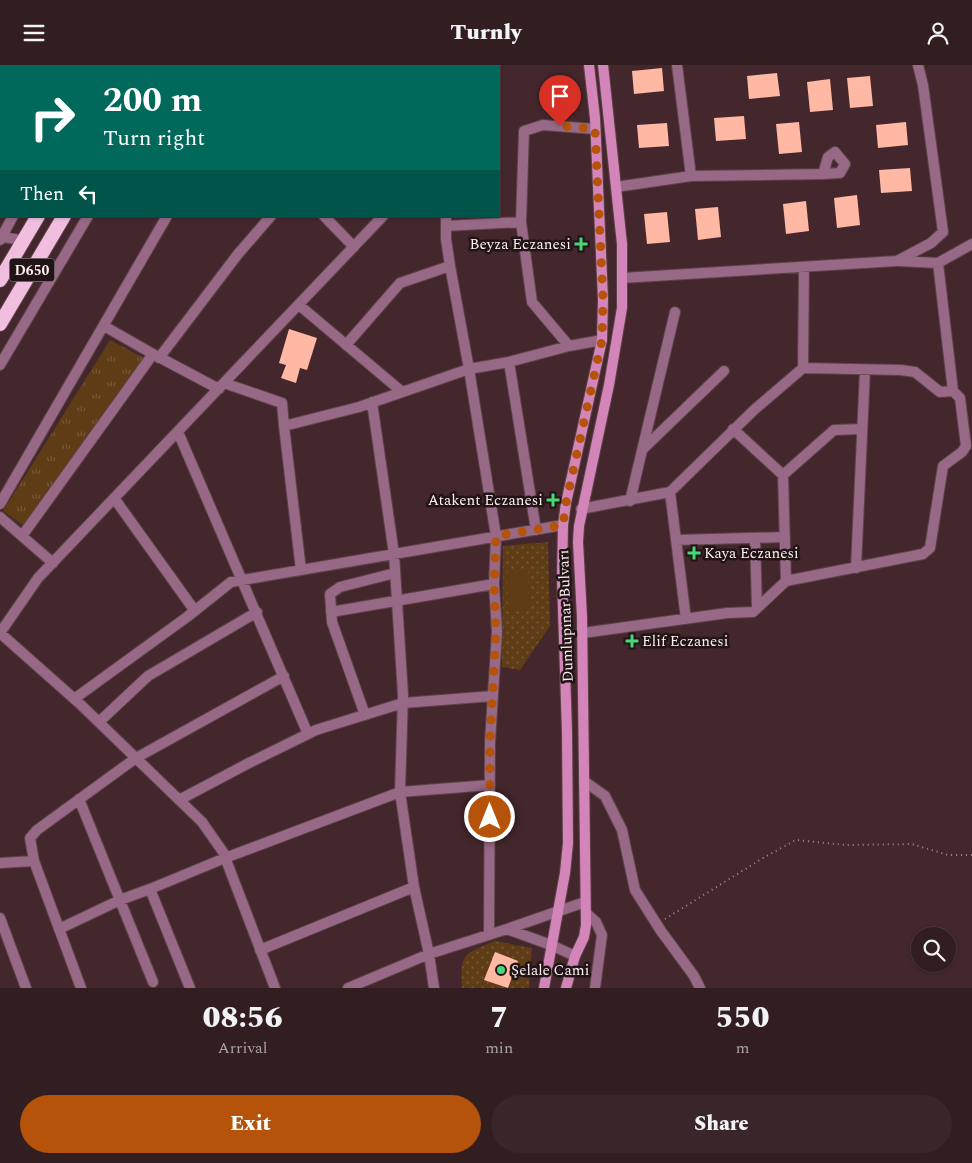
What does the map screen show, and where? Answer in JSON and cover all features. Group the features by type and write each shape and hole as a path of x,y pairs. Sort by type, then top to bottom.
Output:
{"highway":[{"name":"D650","path":"0,280 37,217"},
{"name":"D650","path":"0,324 63,217"}],"main road":[{"name":"Dumlupınar Bulvarı","path":"544,988 565,873 568,834 562,578 563,525 566,503 602,340 603,299 595,129 589,65"},
{"name":"Dumlupınar Bulvarı","path":"566,988 575,956 584,937 585,907 582,633 578,542 581,509 618,335 622,307 622,244 604,65"}],"street":[{"path":"677,65 691,176"},
{"path":"897,261 932,243 943,232 924,94 918,65"},
{"path":"569,346 532,302 521,222 524,131 543,125 595,129"},
{"path":"616,187 691,176 823,174"},
{"path":"12,217 1,237 24,241"},
{"path":"0,365 87,217"},
{"path":"0,504 166,217"},
{"path":"22,536 156,356 270,217"},
{"path":"325,217 354,247"},
{"path":"275,988 225,858 202,822 74,699 0,633 38,578 383,217"},
{"path":"489,935 490,785 496,632 494,584 496,536 469,369 450,267 446,239 446,221 521,222"},
{"path":"622,278 897,261 938,263 972,244"},
{"path":"582,633 753,611 786,581 923,554 930,548 943,466 967,452 967,405 953,391 938,263"},
{"path":"346,345 400,283 450,267"},
{"path":"803,369 804,267"},
{"path":"299,305 400,391"},
{"path":"630,501 675,313"},
{"path":"104,326 156,356 221,386 282,403 302,570"},
{"path":"284,427 372,402 469,369 509,362 569,346 602,340"},
{"path":"509,362 536,530"},
{"path":"581,509 670,492 754,409 803,369 901,370 915,373 940,392 953,391"},
{"path":"856,567 865,370"},
{"path":"642,450 724,371"},
{"path":"372,402 394,554 403,703 400,792 414,887 429,954 434,988"},
{"path":"734,429 783,475 786,581"},
{"path":"783,475 834,430 862,429"},
{"path":"178,432 308,734"},
{"path":"670,492 686,619"},
{"path":"114,498 195,611"},
{"path":"0,517 53,563"},
{"path":"74,699 195,611 231,582 563,525"},
{"path":"676,540 785,537"},
{"path":"756,538 758,608"},
{"path":"365,715 332,622 330,594 340,587 395,573"},
{"path":"331,612 494,584"},
{"path":"98,722 148,676 257,612"},
{"path":"81,988 34,861 30,838 36,831 136,758 284,676"},
{"path":"179,800 308,734 365,715 403,703 493,696"},
{"path":"584,781 605,796 622,829 635,890 656,924 694,976 700,988"},
{"path":"59,929 120,900 400,792 490,785"},
{"path":"79,799 153,981"},
{"path":"0,863 34,861"},
{"path":"260,949 414,887"},
{"path":"150,889 190,988"},
{"path":"348,988 429,954 558,912 585,907 596,922 602,935 595,988"},
{"path":"0,918 26,988"},
{"path":"507,929 575,956"}],"path":[{"path":"656,924 763,858 796,840 846,845 912,844 948,855 972,855"}],"green space":[{"path":"110,340 144,358 23,525 3,511"},
{"path":"548,542 550,626 520,670 502,667 503,546"},
{"path":"528,571 529,610 508,612 507,572"},
{"path":"495,941 532,948 529,988 462,988 462,967 466,956 470,952"}],"building":[{"path":"662,68 664,91 634,94 632,71"},
{"path":"777,73 780,96 749,99 747,76"},
{"path":"870,76 873,106 850,108 847,78"},
{"path":"830,79 833,110 810,112 807,82"},
{"path":"744,116 746,139 716,141 714,118"},
{"path":"799,122 802,152 779,154 776,124"},
{"path":"906,122 908,145 878,148 876,125"},
{"path":"667,123 669,146 639,148 637,125"},
{"path":"910,168 912,191 881,193 879,170"},
{"path":"857,195 860,225 837,228 834,198"},
{"path":"806,201 809,231 786,234 783,204"},
{"path":"718,207 721,237 698,240 695,209"},
{"path":"667,212 670,242 647,244 644,214"},
{"path":"289,329 317,338 307,370 300,368 296,383 281,378 286,365 279,363"},
{"name":"Şelale Cami","path":"495,952 518,961 508,988 484,980"}],"place":[{"name":"Beyza Eczanesi","path":"581,244"},
{"name":"Atakent Eczanesi","path":"553,500"},
{"name":"Kaya Eczanesi","path":"694,553"},
{"name":"Elif Eczanesi","path":"632,641"},
{"name":"Şelale Cami","path":"501,970"}],"route":[{"path":"490,817 490,742 496,632 494,584 496,536 563,525 566,503 602,340 603,299 595,129 560,126"}]}
